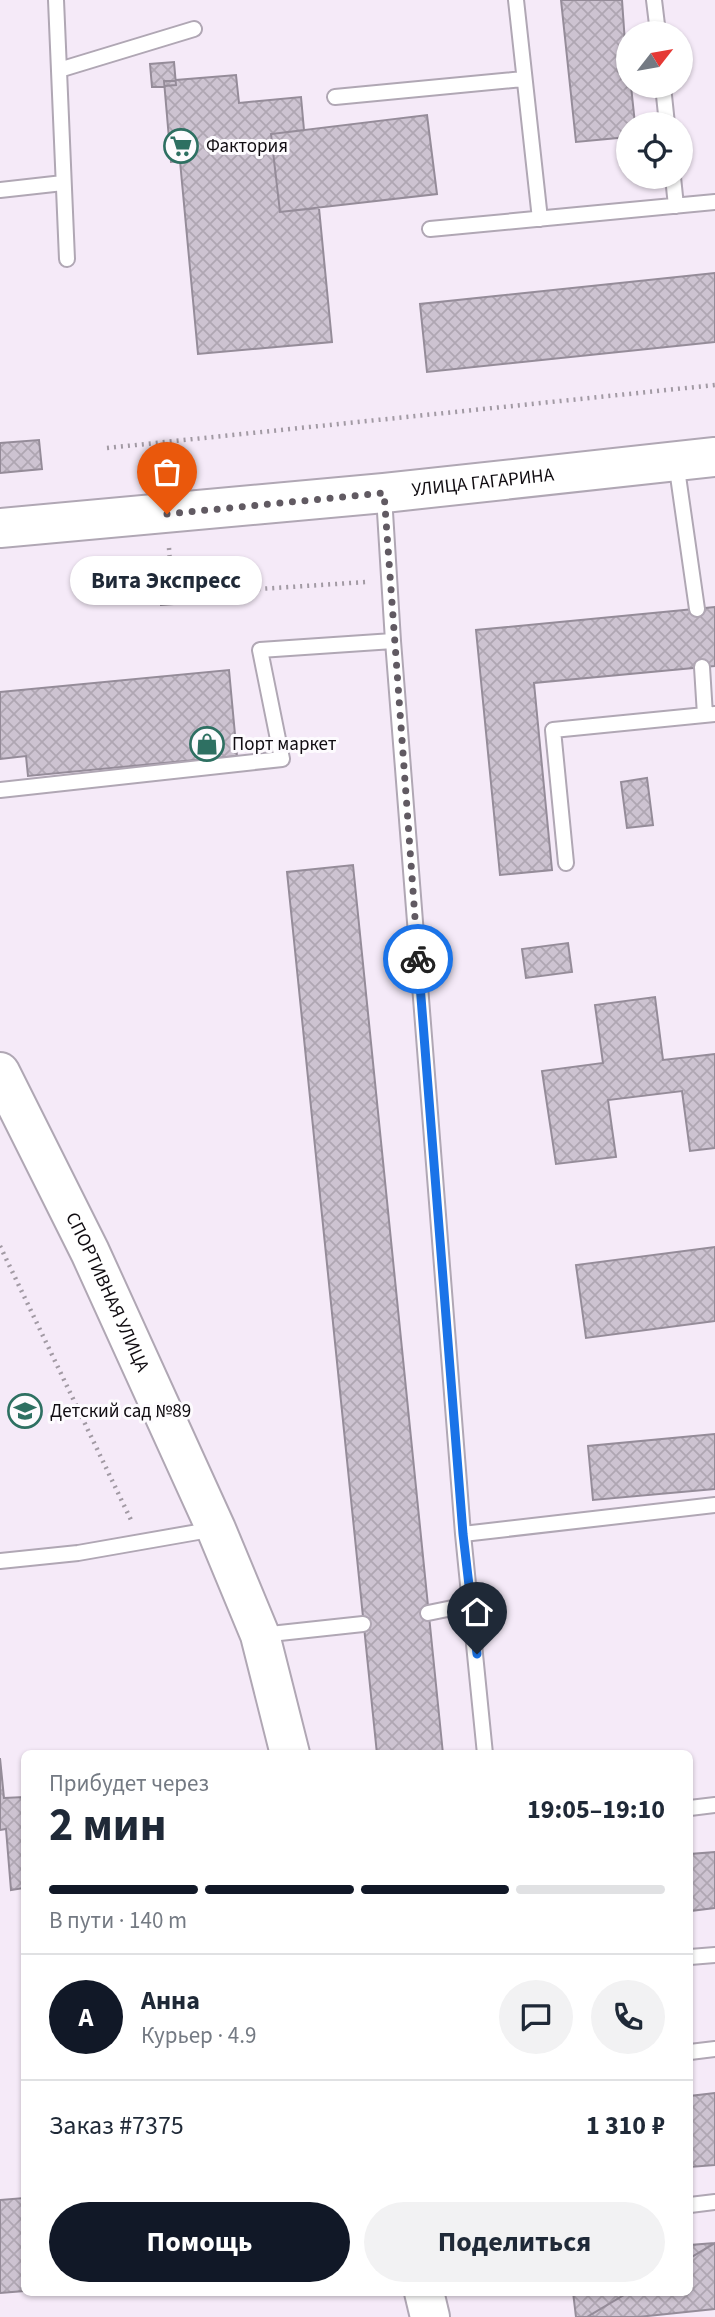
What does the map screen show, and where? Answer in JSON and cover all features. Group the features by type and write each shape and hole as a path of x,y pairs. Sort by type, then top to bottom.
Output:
{"street":[{"name":"УЛИЦА ГАГАРИНА","path":"0,528 384,493 715,457"},
{"name":"СПОРТИВНАЯ УЛИЦА","path":"0,1072 90,1252 216,1529 260,1635 289,1750"},
{"path":"425,2296 430,2317"}],"lane":[{"path":"56,0 67,259"},
{"path":"516,0 540,219"},
{"path":"654,0 657,21"},
{"path":"58,70 194,29"},
{"path":"335,97 523,79"},
{"path":"0,190 63,183"},
{"path":"674,189 676,206"},
{"path":"430,229 715,202"},
{"path":"676,461 697,609"},
{"path":"384,493 393,641 463,1534 485,1750"},
{"path":"0,790 282,759 260,650 393,641"},
{"path":"566,863 553,730 710,715 702,667"},
{"path":"463,1534 715,1505"},
{"path":"0,1560 78,1553 216,1529"},
{"path":"428,1613 472,1604"},
{"path":"260,1635 363,1623"},
{"path":"693,1808 715,1805"},
{"path":"693,1957 715,1955"},
{"path":"693,2052 715,2049"},
{"path":"693,2205 715,2202"}],"path":[{"path":"107,448 715,385"},
{"path":"170,564 238,563 244,590 389,581"},
{"path":"0,1246 141,1542"}],"building":[{"path":"561,0 622,0 623,21 616,21 616,98 632,98 634,112 616,112 616,138 576,142"},
{"path":"174,62 176,85 152,87 150,64"},
{"path":"236,75 239,103 301,97 304,130 271,134 280,212 319,208 332,342 198,354 180,161 171,162 164,81"},
{"path":"427,115 437,194 280,212 271,134"},
{"path":"715,273 715,342 427,372 420,304"},
{"path":"39,440 42,469 0,473 0,443"},
{"path":"158,571 228,576 228,600 161,605"},
{"path":"715,607 715,666 534,683 552,870 500,875 476,630"},
{"path":"229,670 237,756 28,776 26,756 0,759 0,692"},
{"path":"647,778 653,825 627,828 621,782"},
{"path":"353,865 443,1750 377,1750 287,872"},
{"path":"568,943 572,972 526,978 522,949"},
{"path":"655,997 663,1060 715,1054 715,1148 690,1151 682,1091 608,1100 616,1157 556,1164 542,1071 603,1063 595,1005"},
{"path":"715,1247 715,1321 586,1338 576,1265"},
{"path":"715,1434 715,1489 593,1500 588,1446"},
{"path":"0,1758 4,1798 21,1797 21,1888 11,1890 6,1829 0,1830"},
{"path":"715,1852 715,1908 693,1911 693,1854"},
{"path":"715,2093 715,2165 693,2167 693,2096"},
{"path":"21,2198 21,2291 0,2293 0,2200"},
{"path":"715,2243 715,2309 638,2317 587,2317 622,2296 693,2296 693,2256"},
{"path":"715,2243 693,2256 693,2245"},
{"path":"573,2296 622,2296 587,2317 576,2317"}],"way so far":[{"path":"167,514 384,493 418,959"}],"place":[{"name":"Фактория","path":"181,146"},
{"name":"Вита Экспресс","path":"167,514"},
{"name":"Порт маркет","path":"207,744"},
{"name":"Детский сад №89","path":"25,1411"}],"route":[{"path":"418,959 463,1534 477,1654"}]}
